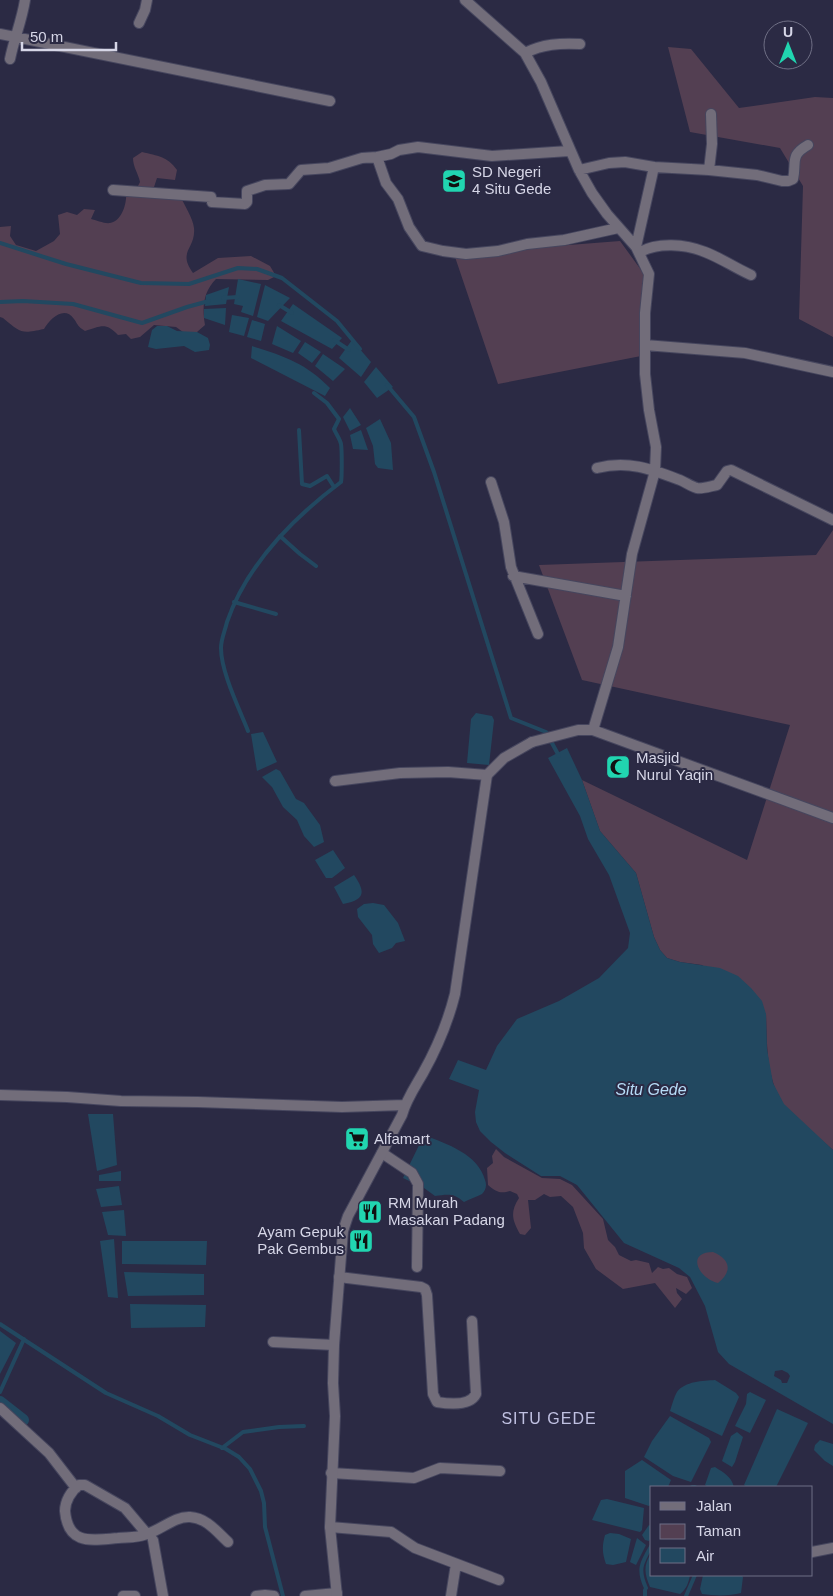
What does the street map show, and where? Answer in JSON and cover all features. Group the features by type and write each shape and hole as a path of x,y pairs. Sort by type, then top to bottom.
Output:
{"street":[{"path":"10,59 22,16 24,0"},
{"path":"139,23 147,0"},
{"path":"465,0 525,53 541,82 569,150 592,194 618,228 638,249 648,274 645,345 649,410 656,447 655,471 632,554 618,647 593,730"},
{"path":"0,34 330,101"},
{"path":"525,53 534,48 553,43 580,44"},
{"path":"710,170 711,114"},
{"path":"579,170 609,163 625,162 654,167 757,175 788,181 793,179 794,158 799,150 808,145"},
{"path":"113,190 211,197 212,202 245,204 247,202 247,191 265,185 289,184 301,170 329,168 362,158 391,154 399,150 418,147 492,156 569,150"},
{"path":"377,157 386,183 398,200 409,228 422,246 466,254 498,251 527,244 564,240 618,228"},
{"path":"638,249 654,167"},
{"path":"638,249 674,246 699,250 751,275"},
{"path":"645,345 737,352 833,372"},
{"path":"597,468 627,464 655,471 697,488 716,485 727,471 731,470 833,520"},
{"path":"491,482 504,522 508,556 513,576 538,634"},
{"path":"513,576 626,596"},
{"path":"305,1596 337,1594 330,1527 335,1416 333,1383 334,1345 343,1231 348,1216 402,1115 405,1104 441,1039 452,1008 487,775 504,758 532,742 578,730 593,730 833,818"},
{"path":"335,781 400,773 448,772 487,775"},
{"path":"0,1095 121,1101 214,1102 342,1107 405,1104"},
{"path":"382,1153 412,1173 418,1184 417,1267"},
{"path":"339,1277 425,1289 427,1295 433,1394 437,1402 468,1402 476,1394 472,1321"},
{"path":"273,1342 334,1345"},
{"path":"0,1408 49,1453 76,1488"},
{"path":"331,1473 414,1478 440,1468 500,1471"},
{"path":"163,1596 150,1537 125,1508 85,1485 79,1485 68,1498 65,1507 68,1524 79,1537 86,1540 150,1537 176,1519 189,1517 200,1519 213,1527 228,1542"},
{"path":"330,1527 391,1532 415,1548 499,1580"},
{"path":"813,1552 833,1548"},
{"path":"451,1596 456,1564"},
{"path":"123,1596 135,1596"},
{"path":"256,1596 274,1596"}],"green space":[{"path":"668,47 691,49 739,108 815,97 833,98 833,337 799,319 803,186 780,148 690,132"},
{"path":"142,152 166,159 177,170 175,180 157,178 154,187 158,196 180,195 190,216 194,235 187,260 193,273 218,258 251,256 270,266 276,276 268,280 216,279 208,289 204,300 205,325 197,332 183,332 176,327 154,325 140,337 131,339 126,334 118,335 110,328 103,326 85,331 79,327 70,315 62,313 53,318 44,329 26,332 14,327 0,317 0,227 11,226 10,236 16,245 36,251 54,241 60,234 58,215 67,212 77,215 84,209 95,210 91,219 106,223 114,222 123,211 126,193 136,190 140,182 133,158"},
{"path":"620,241 644,274 641,356 498,384 454,254"},
{"path":"833,530 833,1150 795,1117 778,1095 769,1061 766,1014 702,965 667,958 660,950 654,937 636,873 600,831 582,780 747,860 790,725 582,680 539,565 816,555"},
{"path":"496,1149 504,1157 542,1178 560,1179 572,1185 603,1219 608,1240 615,1247 619,1255 631,1261 636,1260 649,1263 652,1273 658,1267 663,1269 669,1268 677,1274 687,1277 692,1288 686,1294 676,1288 677,1293 682,1299 675,1308 655,1283 623,1289 596,1269 584,1248 583,1233 573,1207 561,1196 550,1197 544,1194 535,1200 528,1200 531,1228 525,1235 520,1234 513,1216 514,1208 519,1198 517,1194 510,1191 499,1192 488,1185 487,1168 493,1163 492,1156"},
{"path":"729,1245 727,1301 693,1265 701,1248"}],"water":[{"path":"238,279 261,284 253,316 241,312 243,306 234,304"},
{"path":"265,285 290,298 268,321 257,317"},
{"path":"229,287 226,304 205,306 206,295"},
{"path":"293,304 342,338 332,349 281,321"},
{"path":"226,308 225,325 204,318 204,309"},
{"path":"232,315 249,318 244,336 229,332"},
{"path":"252,320 265,324 261,341 247,337"},
{"path":"157,326 167,326 177,331 197,332 208,338 209,350 195,352 184,346 156,349 148,347 152,330"},
{"path":"277,326 301,341 293,353 272,344"},
{"path":"352,340 371,362 361,377 339,358"},
{"path":"305,342 321,352 312,363 298,353"},
{"path":"252,346 294,361 312,372 330,388 325,396 251,358"},
{"path":"323,354 345,369 333,381 315,366"},
{"path":"376,367 393,387 377,398 364,382"},
{"path":"350,408 361,425 350,431 343,417"},
{"path":"380,419 391,443 393,470 378,468 375,464 373,446 366,428"},
{"path":"361,430 368,450 353,449 350,435"},
{"path":"476,713 492,716 494,720 489,765 467,763 471,719"},
{"path":"263,732 277,762 257,771 251,734"},
{"name":"Situ Gede","path":"567,748 582,780 600,831 636,873 654,937 660,950 667,958 680,962 720,968 738,976 762,1001 766,1014 767,1049 773,1083 784,1104 833,1150 833,1424 729,1364 718,1352 705,1306 690,1277 679,1268 624,1243 577,1185 560,1176 541,1176 491,1142 480,1131 476,1122 475,1112 479,1090 449,1079 458,1060 486,1070 497,1046 517,1019 559,1001 599,978 628,948 630,933 609,875 588,839 580,816 548,758","holes":["713,1252 723,1258 728,1266 726,1274 718,1283 711,1281 705,1276 697,1261 699,1256 704,1253","782,1370 790,1376 787,1383 782,1383 781,1380 774,1376 775,1371"]},
{"path":"276,769 280,771 296,799 304,803 320,825 324,842 314,847 304,836 297,820 283,807 272,787 262,777"},
{"path":"333,850 345,868 332,878 326,878 315,860"},
{"path":"354,875 362,891 361,894 356,900 343,904 334,887"},
{"path":"364,904 384,905 398,923 405,941 396,943 392,948 379,953 373,944 372,935 358,917 357,909"},
{"path":"88,1114 113,1114 117,1165 97,1171"},
{"path":"424,1135 460,1151 476,1163 486,1182 482,1194 464,1202 451,1195 435,1196 424,1188 403,1178"},
{"path":"121,1171 121,1181 99,1181 99,1175"},
{"path":"119,1186 122,1205 101,1207 96,1189"},
{"path":"124,1210 126,1236 108,1235 102,1212"},
{"path":"114,1239 118,1298 108,1297 100,1241"},
{"path":"122,1241 207,1241 206,1265 122,1264"},
{"path":"124,1272 204,1274 204,1295 128,1296"},
{"path":"130,1304 206,1305 205,1327 131,1328"},
{"path":"0,1331 16,1343 0,1374"},
{"path":"715,1380 736,1393 739,1397 722,1436 670,1411 680,1388 694,1382"},
{"path":"750,1392 766,1400 750,1433 735,1426 746,1404 747,1394"},
{"path":"777,1409 808,1423 776,1486 744,1485"},
{"path":"670,1416 709,1438 711,1442 691,1482 673,1476 644,1457 652,1441"},
{"path":"737,1432 743,1437 732,1467 722,1461 731,1436"},
{"path":"820,1440 833,1444 833,1466 814,1450 815,1445"},
{"path":"642,1460 671,1480 668,1486 650,1486 649,1506 625,1498 625,1471"},
{"path":"715,1467 724,1473 729,1477 734,1486 705,1485 711,1468"},
{"path":"607,1499 644,1508 642,1530 640,1532 592,1520 601,1500"},
{"path":"650,1526 649,1541 645,1540 642,1535"},
{"path":"610,1533 619,1534 631,1539 626,1562 613,1565 606,1564 603,1543 605,1535"},
{"path":"637,1538 646,1545 636,1565 630,1562"},
{"path":"650,1555 650,1576 690,1576 687,1586 680,1594 650,1587 647,1579 646,1563"},
{"path":"703,1576 743,1577 741,1593 712,1595 702,1594 700,1589"}],"waterway":[{"path":"0,243 66,264 141,283 189,284 238,268 257,269 282,278 337,321 360,349"},
{"path":"223,298 238,297"},
{"path":"0,302 23,301 73,304 142,323 209,301"},
{"path":"279,305 292,313"},
{"path":"334,340 349,350"},
{"path":"387,385 414,417 434,472 511,718 546,732 559,756"},
{"path":"248,731 231,690 222,658 221,645 227,622 246,581 259,562 289,527 341,482 341,444 334,429 339,419 327,403 314,393"},
{"path":"299,430 302,484 310,486 327,476 334,487"},
{"path":"280,536 316,566"},
{"path":"234,602 276,614"},
{"path":"0,1324 106,1393 158,1416 190,1435 226,1449 239,1457 250,1469 261,1491 264,1503 265,1527 283,1596"},
{"path":"0,1392 24,1339"},
{"path":"0,1402 23,1420"},
{"path":"222,1448 243,1432 304,1426"},
{"path":"646,1588 641,1571 650,1549"},
{"path":"686,1596 695,1576"},
{"path":"645,1590 645,1596"}],"place":[{"name":"SD Negeri 4 Situ Gede","path":"454,181"},
{"name":"Masjid Nurul Yaqin","path":"618,767"},
{"name":"Alfamart","path":"357,1139"},
{"name":"RM Murah Masakan Padang","path":"370,1212"},
{"name":"Ayam Gepuk Pak Gembus","path":"361,1241"}],"district":[{"name":"SITU GEDE","path":"549,1418"}]}
